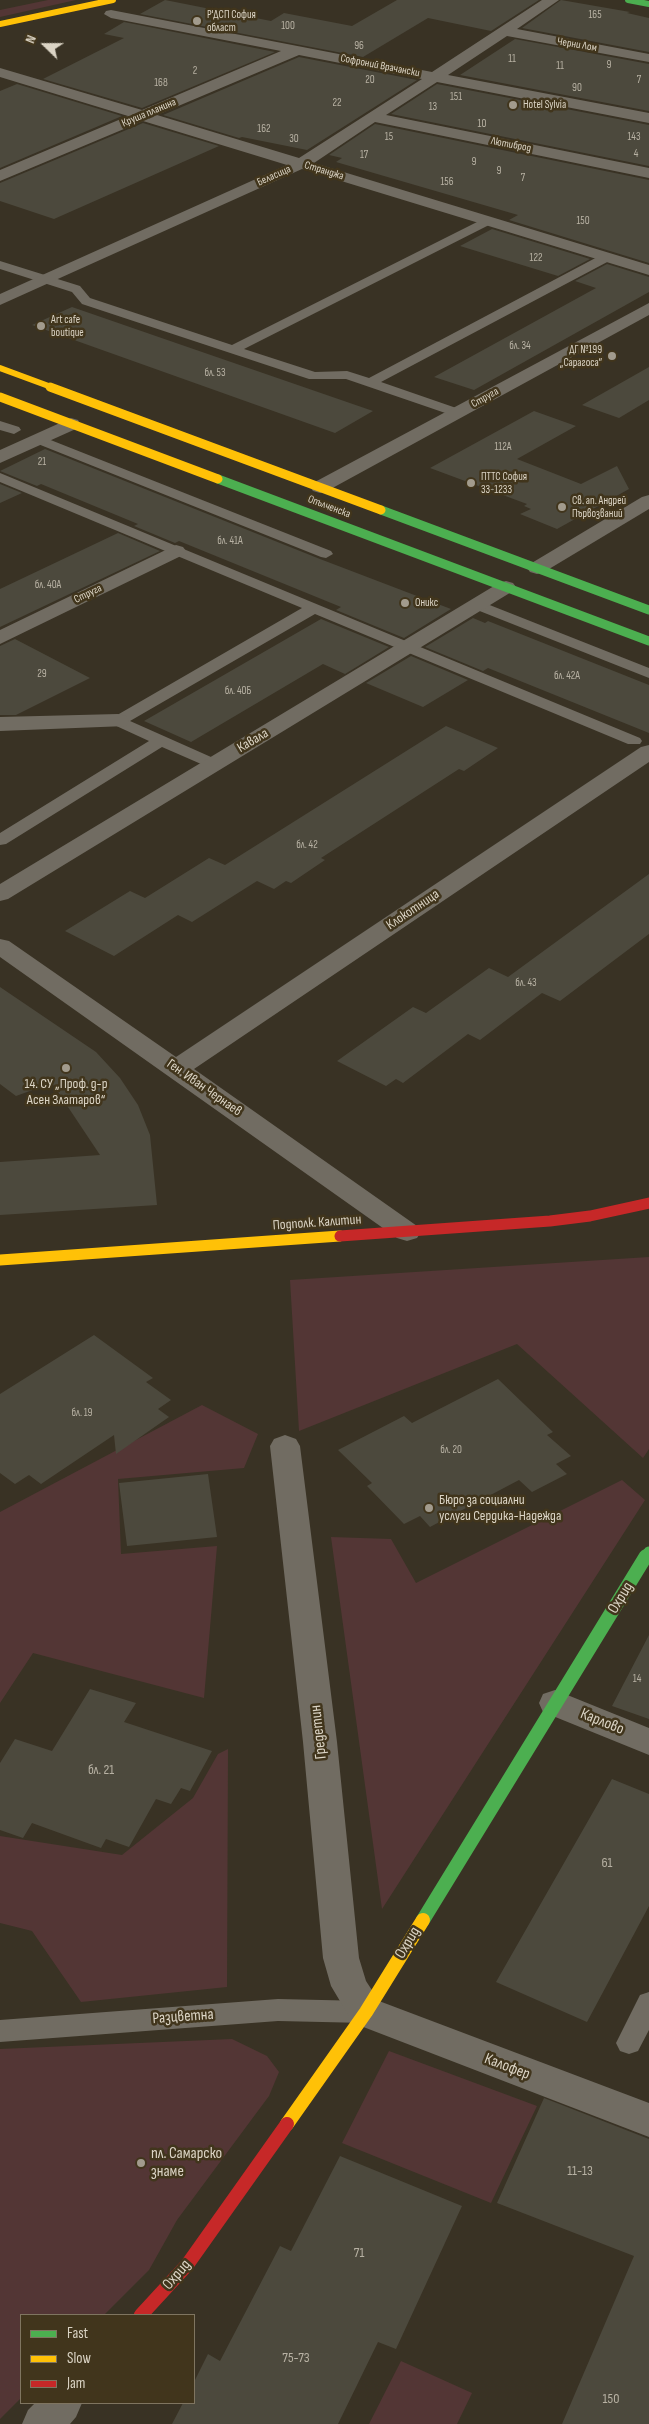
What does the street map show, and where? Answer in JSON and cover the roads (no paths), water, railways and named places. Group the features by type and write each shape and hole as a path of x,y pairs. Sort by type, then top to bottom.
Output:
{"main road":[{"path":"628,0 649,4"},
{"path":"0,24 112,7"},
{"name":"Опълченска","path":"0,368 649,610"},
{"name":"Опълченска","path":"0,397 649,642"},
{"name":"Подполк. Калитин","path":"0,1260 550,1221 644,1207"},
{"name":"Охрид","path":"142,2314 187,2265 366,2012 649,1552"}],"street":[{"name":"Беласица","path":"0,300 301,164 552,0"},
{"name":"Софроний Врачански","path":"112,7 297,50 649,118"},
{"name":"Черни Лом","path":"505,31 649,58"},
{"name":"Круша планина","path":"0,176 297,50"},
{"name":"Странджа","path":"0,72 649,270"},
{"name":"Лютиброд","path":"372,117 649,173"},
{"name":"Струга","path":"320,487 649,308"},
{"path":"0,457 71,424"},
{"path":"537,568 649,501"},
{"name":"Струга","path":"0,638 176,551"},
{"name":"Кавала","path":"2,890 506,587"},
{"path":"0,724 118,721"},
{"name":"Клокотница","path":"176,1068 641,747"},
{"name":"Ген. Иван Чернаев","path":"0,946 407,1232"},
{"name":"Гредетин","path":"285,1446 320,1742 341,1958 349,1986 366,2012"},
{"name":"Карлово","path":"555,1703 649,1742"},
{"name":"Калофер","path":"366,2012 649,2120"},
{"path":"42,2424 61,2404"}],"lane":[{"path":"233,349 487,221"},
{"path":"371,382 608,257"},
{"path":"0,265 76,289 86,301 314,376 347,375 457,413"},
{"path":"0,425 14,430"},
{"path":"38,439 326,554"},
{"path":"0,477 408,647 641,747"},
{"path":"477,605 649,673"},
{"path":"118,721 314,608"},
{"path":"118,721 214,764"},
{"path":"0,840 161,741"},
{"path":"629,2043 649,2003"},
{"name":"Разцветна","path":"0,2031 278,2010 366,2012"}],"place":[{"name":"Р'ДСП София област","path":"197,21"},
{"name":"Hotel Sylvia","path":"513,105"},
{"name":"Art cafe boutique","path":"41,326"},
{"name":"ДГ №199 „Сарагоса“","path":"612,356"},
{"name":"ПТТС София 33-1233","path":"471,483"},
{"name":"Св. ап. Андрей Първозваний","path":"562,507"},
{"name":"Оникс","path":"405,603"},
{"name":"14. СУ „Проф. д-р Асен Златаров“","path":"66,1068"},
{"name":"Бюро за социални услуги Сердика-Надежда","path":"429,1508"},
{"name":"пл. Самарско знаме","path":"141,2163"}]}
